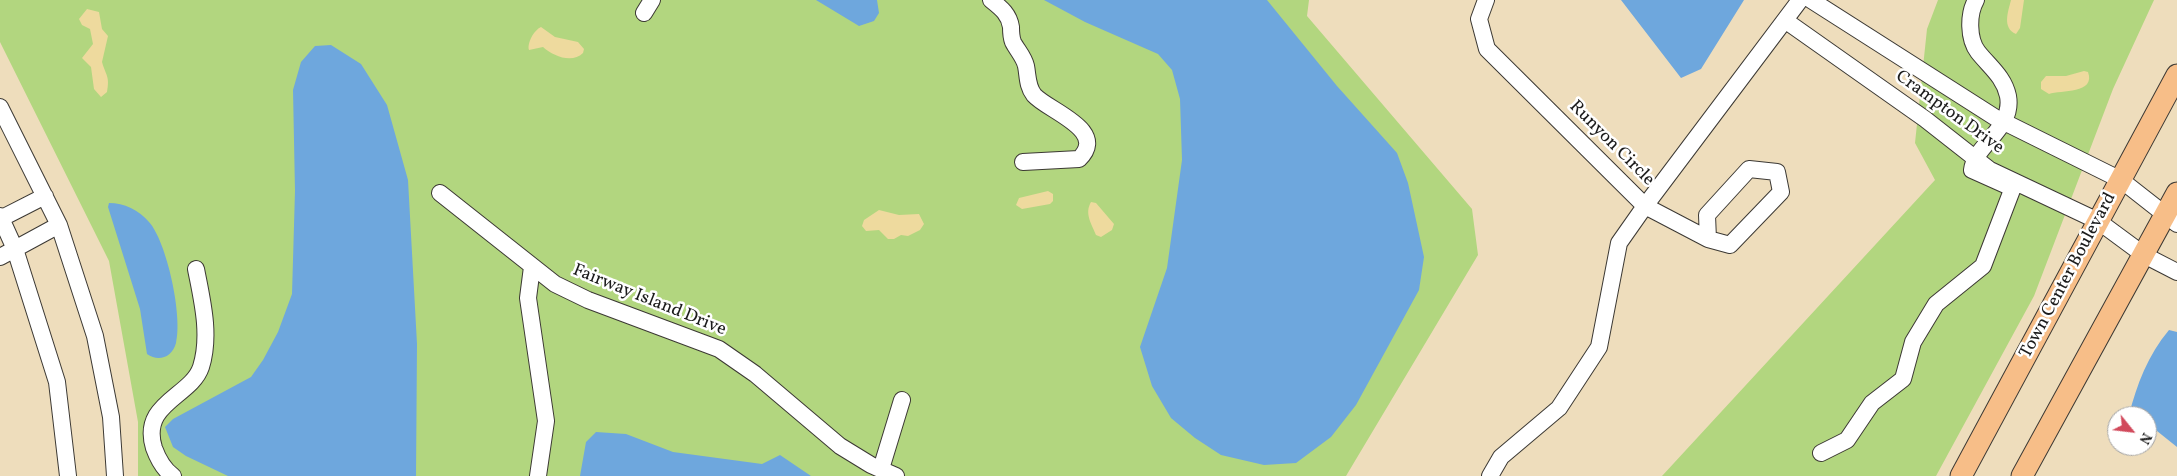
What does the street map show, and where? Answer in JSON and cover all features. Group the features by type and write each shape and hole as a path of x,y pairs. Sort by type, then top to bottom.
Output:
{"main road":[{"name":"Town Center Boulevard","path":"1961,476 2177,75"},
{"path":"2022,476 2144,255 2171,220 2177,193"}],"street":[{"path":"991,0 1006,13 1012,40 1024,59 1030,88 1042,102 1079,126 1086,139 1085,151 1079,159 1023,162"},
{"name":"Runyon Circle","path":"1486,0 1479,19 1487,49 1645,206 1800,0"},
{"name":"Crampton Drive","path":"1811,0 1999,120 2120,180 2171,220"},
{"path":"1822,453 1847,440 1872,403 1903,378 1913,342 1936,304 1983,266 2012,190 2010,187 1974,173 1972,167 1973,156 2010,108 2005,83 1977,51 1971,35 1970,20 1976,0"},
{"name":"Crampton Drive","path":"1786,21 1925,119 1990,170 2098,221 2144,255 2177,272"},
{"path":"0,107 58,225 95,336 111,417 115,476"},
{"path":"1490,476 1500,457 1559,408 1599,347 1619,243 1645,206 1708,239 1730,245 1781,192 1777,172 1749,169 1708,215 1708,239"},
{"name":"Fairway Island Drive","path":"440,193 555,284 588,300 719,350 755,374 840,446 888,473"},
{"path":"45,196 0,218 15,249 57,382 68,476"},
{"path":"0,257 58,225"},
{"path":"532,267 528,298 546,421 538,476"},
{"path":"173,476 158,459 152,432 160,409 198,373 202,364 205,317 196,269"},
{"path":"888,473 902,400"}],"green space":[{"path":"0,0 1309,0 1307,16 1472,209 1478,255 1346,476 138,476 138,422 109,261 0,42"},
{"path":"1938,0 2154,0 2113,89 2034,296 1936,476 1662,476 1935,180 1915,143 1927,29"}],"sand":[{"path":"2011,0 2024,0 2020,28 2016,34 2007,24"},
{"path":"87,9 99,12 102,29 108,36 102,62 107,76 108,87 107,92 101,97 94,89 91,67 82,58 93,44 90,29 82,25 79,19"},
{"path":"541,27 555,37 578,42 584,49 583,53 574,58 563,58 543,47 529,50 532,37"},
{"path":"2084,71 2088,72 2089,79 2082,88 2049,94 2041,89 2041,82 2046,76 2066,76"},
{"path":"1048,191 1053,194 1053,201 1050,204 1022,209 1016,205 1019,198"},
{"path":"1091,202 1096,203 1114,224 1112,230 1101,237 1096,235 1089,219 1088,211"},
{"path":"879,210 899,215 919,214 924,224 920,230 908,236 901,235 894,239 888,239 879,230 866,231 862,226 864,220"}],"water":[{"path":"816,0 877,0 879,13 874,21 859,26"},
{"path":"1044,0 1267,0 1337,86 1397,153 1408,183 1424,257 1419,290 1356,405 1331,437 1296,463 1264,465 1221,455 1195,438 1171,418 1152,386 1140,347 1167,268 1182,160 1180,99 1172,70 1158,54 1085,22"},
{"path":"1621,0 1744,0 1701,69 1681,78"},
{"path":"331,45 361,64 387,105 408,180 417,344 416,476 228,476 186,456 173,447 165,427 173,419 251,377 263,360 278,332 292,294 295,191 293,90 301,62 315,46"},
{"path":"109,203 126,206 141,214 156,232 162,246 172,280 178,331 174,348 164,357 156,358 147,354 140,309 108,207"},
{"path":"2169,330 2177,332 2177,447 2157,431 2157,406 2132,406 2144,370"},
{"path":"596,432 626,434 673,452 762,464 780,455 811,476 580,476 586,442"}]}
